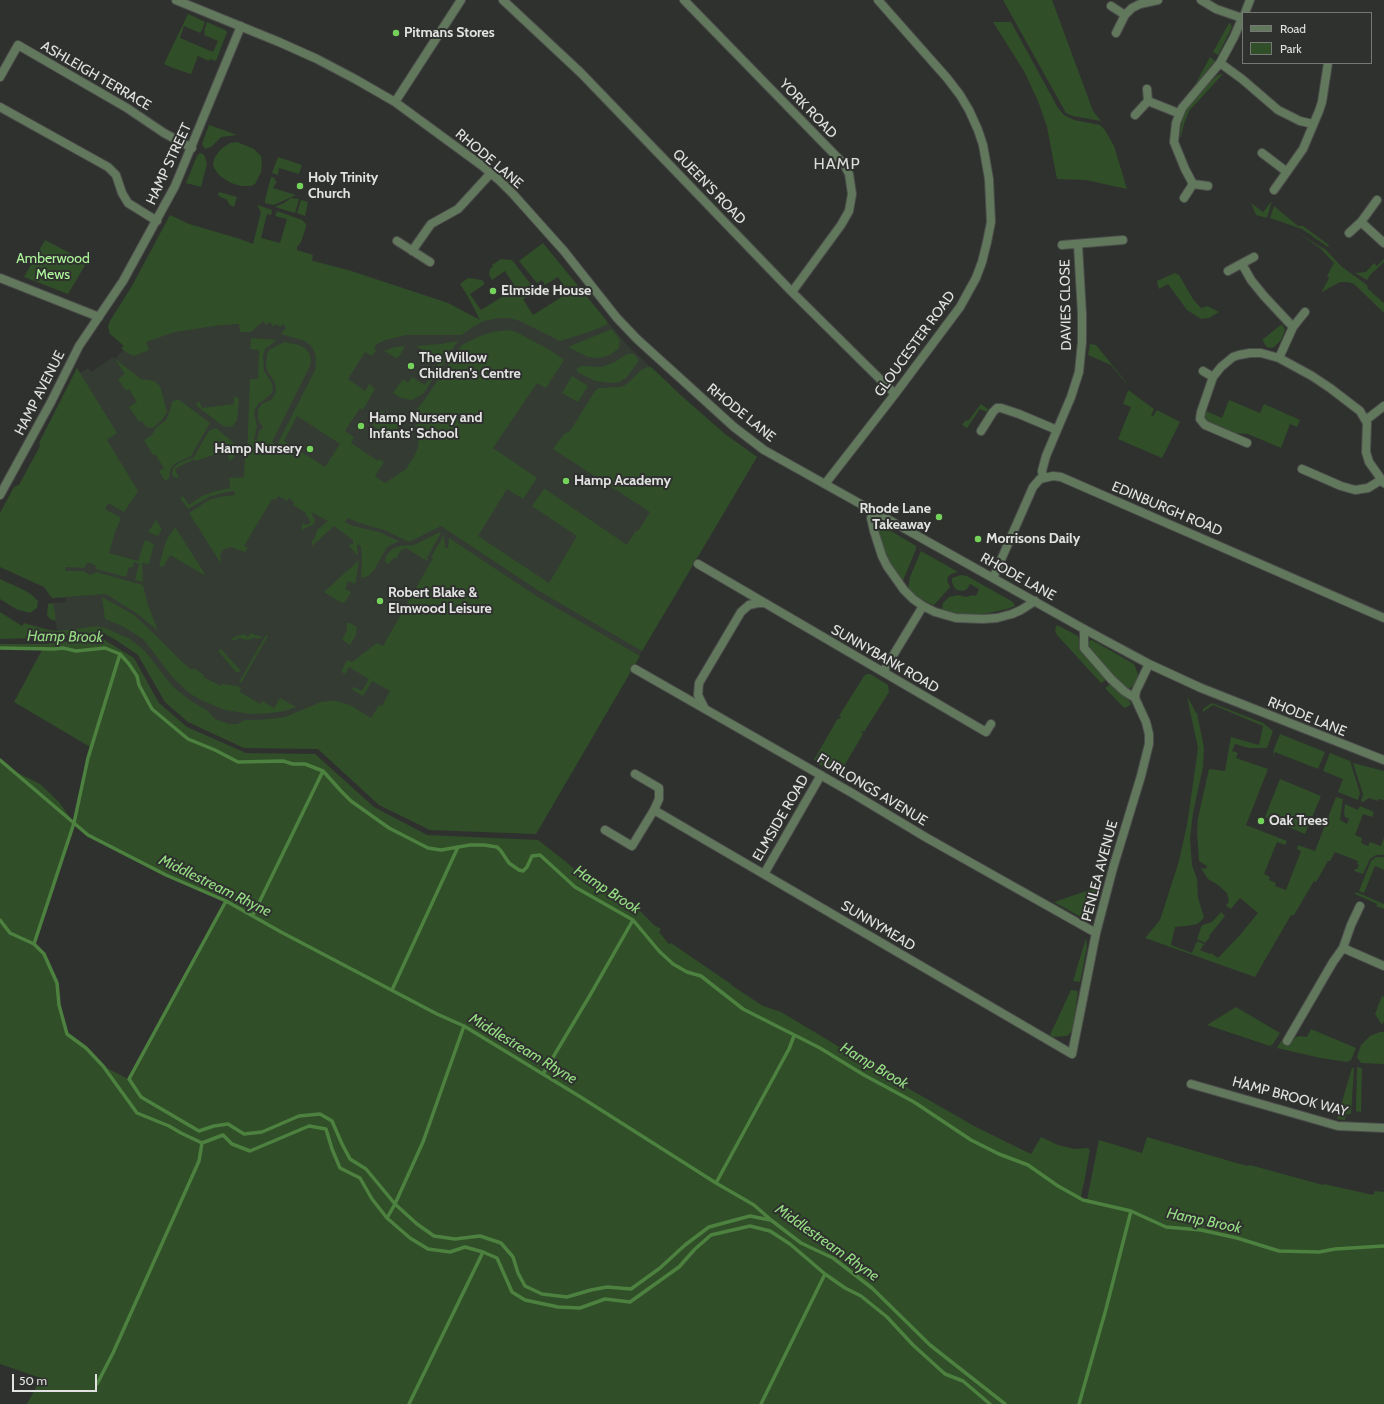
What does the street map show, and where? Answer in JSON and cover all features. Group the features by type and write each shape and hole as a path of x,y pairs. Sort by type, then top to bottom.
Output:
{"street":[{"name":"RHODE LANE","path":"176,0 317,59 395,102 491,173 513,194 564,250 617,318 642,344 706,403 764,450 1149,664 1201,688 1384,760"},
{"path":"395,102 461,0"},
{"name":"QUEEN'S ROAD","path":"503,0 581,73 792,292 895,394"},
{"name":"YORK ROAD","path":"684,0 838,158 845,166 849,174 852,194 852,203 849,211 842,225 792,292"},
{"name":"GLOUCESTER ROAD","path":"825,484 953,317 976,278 987,242 990,222 988,178 983,145 969,110 947,78 878,0"},
{"path":"1116,33 1125,14 1132,8 1140,4 1158,0"},
{"path":"1201,0 1216,9 1242,16"},
{"path":"1245,12 1250,0"},
{"path":"1111,6 1125,14"},
{"path":"1193,184 1174,142 1174,133 1178,113 1220,63 1242,18"},
{"name":"HAMP STREET","path":"107,305 123,281 175,186 192,148 241,26"},
{"name":"ASHLEIGH TERRACE","path":"0,78 18,45 127,108 164,133 192,148"},
{"path":"1220,63 1247,83 1278,110 1300,121 1313,124"},
{"path":"1274,190 1303,149 1322,102 1328,64"},
{"path":"1135,115 1148,101 1147,88"},
{"path":"1148,101 1178,113"},
{"path":"0,107 108,167 116,175 122,193 128,202 157,221"},
{"path":"1262,153 1287,172"},
{"path":"412,251 431,224 458,209 491,173"},
{"path":"1193,184 1208,186"},
{"path":"1184,198 1193,184"},
{"path":"1349,233 1361,222 1377,200"},
{"path":"1361,222 1384,243"},
{"name":"DAVIES CLOSE","path":"1062,245 1078,245 1123,240"},
{"path":"397,241 430,262"},
{"name":"DAVIES CLOSE","path":"1043,477 1042,471 1046,456 1071,397 1079,372 1082,342 1082,314 1078,245"},
{"path":"1228,271 1254,257"},
{"path":"1242,264 1251,280 1293,327"},
{"path":"0,278 99,317"},
{"name":"HAMP AVENUE","path":"0,495 52,402 74,355 107,305"},
{"path":"1279,358 1293,327 1305,312"},
{"path":"1247,443 1205,426 1201,421 1201,412 1213,377 1220,367 1233,357 1250,352 1262,353 1279,358 1306,373 1330,388 1360,411 1366,420 1366,446 1368,457 1371,466 1382,482 1368,488 1355,490 1341,486 1302,469"},
{"path":"1203,371 1213,377"},
{"path":"1366,420 1384,406"},
{"path":"980,431 997,408 1001,408 1057,430"},
{"path":"993,578 1033,487 1036,482 1043,477"},
{"name":"EDINBURGH ROAD","path":"1043,477 1060,477 1384,618"},
{"path":"874,511 871,518 874,531 882,556 887,566 904,590 923,606 935,612 956,618 983,619 997,618 1012,614 1035,601"},
{"name":"SUNNYBANK ROAD","path":"698,564 986,732 990,724"},
{"path":"705,708 698,694 699,683 741,612 749,605 764,603"},
{"path":"883,672 923,606"},
{"name":"PENLEA AVENUE","path":"1072,1054 1096,933 1149,744 1148,728 1135,698 1120,687 1086,651 1083,643 1084,629"},
{"path":"1135,698 1136,691 1149,664"},
{"name":"FURLONGS AVENUE","path":"636,669 821,775 933,842 1096,933"},
{"path":"605,830 632,846 654,810 659,799 659,788 635,774"},
{"name":"ELMSIDE ROAD","path":"764,874 821,775"},
{"name":"SUNNYMEAD","path":"654,810 1072,1054"},
{"path":"1286,1041 1326,973 1343,948 1351,924 1360,906"},
{"path":"1343,948 1384,966"},
{"name":"HAMP BROOK WAY","path":"1191,1084 1338,1126 1384,1128"}],"shaded area":[{"path":"170,215 189,224 253,244 348,270 448,303 480,320 513,315 606,320 628,346 686,400 725,434 757,457 536,834 430,830 379,805 318,749 244,748 188,722 165,702 138,655 101,632 58,637 53,603 66,602 66,598 52,598 44,587 0,567 0,557 78,415 80,373 88,368 91,372 113,357 115,359 123,350 121,348 124,346 112,318 132,286"}],"green space":[{"path":"1003,0 1052,0 1093,111 1101,121 1073,116 1066,113"},
{"path":"188,14 205,22 200,33 184,26 180,38 213,52 218,41 204,35 207,22 227,32 216,61 210,59 209,61 198,56 191,74 164,64"},
{"path":"993,22 1011,22 1058,108 1064,115 1074,120 1100,125 1105,130 1114,146 1127,189 1086,180 1057,179 1047,127 1038,101 1024,71"},
{"path":"1229,23 1232,27 1218,55 1213,52"},
{"path":"1210,57 1215,61 1195,85"},
{"path":"1223,74 1189,111 1181,137 1182,118 1188,107 1214,78"},
{"path":"209,125 237,135 221,137 211,147 205,149 202,144"},
{"path":"237,142 254,149 261,156 261,172 255,184 251,186 241,186 231,183 220,176 214,168 213,163 215,157 221,149 230,143"},
{"path":"200,153 205,157 207,164 201,187 186,183 197,156"},
{"path":"278,157 302,165 299,174 279,168 278,175 272,173"},
{"path":"271,177 275,178 274,180 277,181 273,188 296,195 274,205 265,203"},
{"path":"219,192 237,197 234,207 230,205 226,199 218,195"},
{"path":"291,198 299,199 295,213 275,207 284,203"},
{"path":"301,200 308,202 305,216 297,213"},
{"path":"1272,201 1267,218 1256,215 1251,203 1263,212"},
{"path":"257,205 272,210 271,215 267,214 261,238 280,243 287,219 275,216 277,211 302,220 306,224 306,227 297,250 313,255 312,261 348,270 448,303 480,320 460,284 468,278 482,280 485,284 470,294 481,310 516,288 505,271 492,280 489,275 490,269 493,267 492,265 501,259 512,260 536,291 523,299 533,315 568,293 558,277 545,285 542,280 537,283 519,261 543,243 606,320 608,323 606,325 560,341 520,321 509,318 484,321 462,335 407,335 385,340 377,344 374,348 376,350 372,356 365,352 348,379 365,391 369,384 375,389 363,410 360,408 345,431 354,437 351,443 378,461 379,459 384,462 375,476 385,483 406,469 414,457 418,447 420,430 416,427 414,413 462,345 492,332 508,330 516,332 550,350 564,360 546,388 537,383 493,448 537,478 523,499 507,489 478,536 549,583 577,536 532,506 544,489 627,545 635,532 639,530 650,512 553,449 564,434 570,431 595,391 599,388 621,387 627,384 640,371 647,367 651,367 725,434 757,457 642,651 539,591 441,526 409,542 384,530 359,523 348,518 345,522 350,525 379,532 399,541 387,547 374,570 368,576 362,578 361,546 357,544 358,556 348,545 353,544 353,540 334,526 312,546 312,541 315,538 317,530 328,521 311,512 315,520 314,524 302,530 302,523 306,525 310,523 308,517 305,515 306,513 293,505 294,502 289,498 287,501 278,496 276,500 272,499 244,546 248,548 245,552 231,547 224,549 220,555 222,565 189,513 209,500 235,495 234,491 209,497 188,509 180,498 183,496 189,505 202,496 230,488 229,478 244,477 245,455 247,455 250,379 258,379 259,350 250,349 251,338 277,340 265,349 263,356 264,371 272,383 273,390 272,393 259,403 255,409 254,414 257,426 254,440 257,440 259,431 263,426 260,424 258,418 258,409 262,404 271,400 276,390 275,383 267,370 266,365 269,350 284,342 299,345 306,349 311,360 310,366 272,442 277,445 315,370 315,353 311,346 305,341 281,334 286,328 283,324 280,327 277,324 273,326 270,322 266,325 263,321 251,332 240,332 239,324 221,325 175,332 146,342 149,350 134,356 121,348 124,346 110,334 108,327 170,215 189,224 253,244 261,212","holes":["297,416 340,444 325,467 284,441"]},
{"path":"1274,206 1298,226 1303,226 1329,245 1328,247 1302,229 1270,218"},
{"path":"1298,233 1326,250 1341,266 1367,285 1368,289 1384,303 1384,313 1354,284 1340,282 1322,292 1329,278 1327,276 1334,263 1320,248"},
{"name":"Amberwood Mews","path":"45,240 87,262 68,294 24,277"},
{"path":"1384,259 1384,262 1371,274 1367,280 1355,273 1366,272 1374,263 1377,266"},
{"path":"1175,273 1179,275 1193,299 1200,307 1202,308 1207,306 1219,312 1209,318 1201,319 1187,310 1168,284 1159,289 1157,281"},
{"path":"1282,324 1285,330 1281,340 1274,347 1267,347 1262,340"},
{"path":"612,329 620,340 619,348 610,355 599,358 588,357 568,347"},
{"path":"458,341 423,394 412,400 401,398 393,393 403,379 408,383 412,377 425,385 440,361 416,346"},
{"path":"1090,344 1096,345 1126,383 1111,365 1088,355"},
{"path":"405,346 399,357 396,358 384,351 395,347"},
{"path":"627,354 634,354 638,359 638,362 626,378 619,382 611,383 595,381 576,370 583,366 602,367 615,362"},
{"path":"115,359 141,379 154,381 160,386 167,412 162,420 153,428 146,427 142,421 139,422 129,407 137,402 129,389 126,391 118,379 125,374"},
{"path":"77,368 117,433 107,440 138,491 124,512 108,503 105,509 121,518 109,553 138,561 145,540 154,544 149,564 142,563 143,582 135,580 139,564 134,562 132,568 129,567 126,577 96,569 95,565 91,563 87,563 84,568 66,567 65,571 84,571 91,575 96,572 143,585 147,602 158,631 139,615 106,594 52,598 44,587 0,567 0,513 14,487 19,485 40,446 39,443"},
{"path":"572,376 588,386 578,402 562,393"},
{"path":"1128,390 1154,409 1151,416 1153,416 1157,410 1180,422 1162,458 1118,439 1131,407 1123,404"},
{"path":"234,396 239,398 237,420 232,427 223,426 196,404 199,401 202,408 234,404"},
{"path":"178,399 210,423 191,456 173,465 170,470 169,478 165,481 159,471 164,468 155,454 153,455 144,440 152,435 156,428 166,420 172,402"},
{"path":"1229,400 1260,413 1264,404 1300,420 1297,427 1290,424 1281,448 1248,434 1234,433 1207,421 1205,416 1206,411 1222,418"},
{"path":"981,404 988,409 987,412 980,409 967,428 962,425 966,420 968,421"},
{"path":"381,411 400,424 391,438 372,425"},
{"path":"216,428 234,443 234,458 229,461 228,452 195,461 194,459 175,469 179,478 174,477 172,474 173,468 179,463 194,457 209,431"},
{"path":"156,520 162,529 158,536 148,532"},
{"path":"876,522 916,546 902,583 886,556"},
{"path":"175,527 205,574 204,575 170,555 163,567 159,566 166,541"},
{"path":"440,532 441,533 427,558 427,561 406,548 401,550 396,559 394,558 388,564 386,563 386,556 392,549 400,546 414,545"},
{"path":"444,535 445,547 448,548 449,538 541,599 640,656 536,834 430,830 379,805 318,749 244,748 188,722 165,702 138,655 101,632 36,638 0,639 0,612 22,626 24,623 57,631 98,626 105,628 130,639 145,651 173,687 191,701 208,711 215,719 229,724 237,724 245,720 285,717 321,702 329,701 336,701 350,705 371,718 379,705 382,706 390,691 372,681 363,696 352,688 354,687 362,691 369,679 349,667 345,674 341,672 347,660 352,662 377,643 383,646 433,558 431,557"},
{"path":"921,551 958,572 951,574 948,577 947,581 950,587 934,605 917,598 908,589 910,577"},
{"path":"359,560 355,584 348,581 345,589 351,592 345,602 342,603 324,592"},
{"path":"961,575 967,576 1013,602 1015,606 984,614 967,615 942,611 943,603 949,597 958,595 966,597 973,595 976,596 979,589 970,584 967,589 963,591 957,590 954,587 952,578"},
{"path":"0,579 32,595 38,601 37,608 30,613 16,609 0,599"},
{"path":"102,597 134,615 182,662 192,670 194,668 204,675 203,677 221,686 222,684 238,686 241,688 240,692 260,704 262,701 274,708 280,698 296,707 285,711 251,714 225,710 201,700 189,693 172,677 143,639 122,626 105,619"},
{"path":"53,603 56,621 50,619 47,615 48,604"},
{"path":"347,623 357,627 356,635 350,645 342,640 347,630"},
{"path":"1057,625 1078,636 1083,652 1106,677 1106,680 1101,683 1057,635 1055,630"},
{"path":"250,633 262,637 260,639 255,638 247,640 240,638 232,641 231,639 245,634 247,637"},
{"path":"266,635 268,636 241,683 239,682"},
{"path":"89,639 103,639 134,658 159,703 187,727 246,753 315,754 374,807 427,835 538,840 584,878 633,904 654,925 661,929 659,932 669,944 671,943 763,1006 781,1012 868,1064 870,1061 880,1067 878,1071 976,1127 1031,1154 1041,1137 1058,1145 1074,1149 1088,1148 1090,1150 1081,1198 1083,1200 1087,1200 1099,1140 1142,1153 1147,1137 1247,1166 1250,1165 1323,1185 1373,1195 1375,1191 1384,1192 1384,1404 27,1404 41,1378 0,1364 0,760 10,769 40,784 59,802 74,823 88,758 92,748 14,702 42,650 0,648 0,644 45,644","holes":["74,823 88,835 166,875 226,901 128,1079 103,1066 86,1048 67,1034 59,1005 57,983 44,954 34,944"]},
{"path":"1092,640 1134,664 1138,674 1137,681 1132,687 1127,689 1122,686 1089,651 1086,644"},
{"path":"221,649 241,671 237,673 218,651"},
{"path":"870,674 888,685 889,692 864,732 861,732 863,734 840,773 835,774 817,763 814,759 838,718 840,719 841,717 839,716 864,676"},
{"path":"1112,683 1130,702 1131,704 1129,706 1124,708 1105,688"},
{"path":"1187,697 1197,713 1204,748 1203,767 1193,813 1190,839 1192,865 1197,879 1198,898 1204,917 1197,924 1175,927 1171,945 1192,953 1197,941 1204,944 1200,950 1210,954 1211,953 1218,958 1258,913 1240,898 1231,909 1228,907 1226,905 1229,902 1227,893 1208,879 1201,868 1206,869 1207,866 1199,861 1197,832 1198,818 1209,769 1225,771 1231,737 1259,745 1263,726 1213,705 1203,712 1203,709 1212,703 1263,723 1273,731 1267,748 1249,748 1235,744 1232,751 1238,753 1236,758 1268,769 1246,825 1287,841 1285,845 1277,842 1264,874 1270,877 1269,880 1276,883 1275,886 1286,890 1301,851 1297,849 1298,845 1315,851 1336,797 1343,799 1340,820 1347,824 1349,819 1345,817 1344,814 1345,804 1358,810 1360,806 1374,812 1372,817 1363,814 1355,835 1362,838 1361,843 1368,846 1370,842 1381,846 1384,837 1384,855 1376,855 1370,859 1363,874 1354,871 1359,865 1357,864 1358,861 1335,852 1316,882 1314,881 1294,915 1291,915 1255,977 1145,938 1160,920 1179,861 1187,825 1198,748"},
{"path":"1280,734 1325,752 1318,769 1275,752 1273,756"},
{"path":"1330,753 1350,761 1360,793 1358,800 1338,792 1343,779 1323,771"},
{"path":"1353,763 1384,771 1384,800 1379,799 1378,801 1369,798 1363,802 1361,801 1363,794"},
{"path":"1280,779 1321,796 1305,834 1265,817"},
{"path":"1376,857 1384,857 1384,870 1375,866 1364,893 1359,891 1371,861"},
{"path":"1098,887 1090,915 1081,917 1054,902"},
{"path":"1356,892 1384,904 1384,909 1376,906 1377,904 1355,894"},
{"path":"1221,912 1225,916 1205,943 1197,939 1202,925 1212,922"},
{"path":"1086,938 1087,947 1080,982 1073,981"},
{"path":"1071,990 1078,991 1073,1030 1067,1036 1053,1037 1050,1035"},
{"path":"1382,996 1384,997 1384,1021 1382,1025 1375,1014"},
{"path":"1236,1007 1280,1033 1273,1044 1270,1046 1207,1025"},
{"path":"1311,1029 1356,1048 1351,1060 1347,1062 1321,1058 1277,1048 1281,1041 1289,1045 1296,1037 1307,1037"},
{"path":"1384,1032 1384,1064 1361,1063 1357,1057 1361,1045 1370,1036"},
{"path":"1357,1067 1362,1068 1361,1112 1356,1111"},
{"path":"1352,1068 1354,1068 1351,1114 1346,1114 1345,1120 1337,1119"}],"waterway":[{"name":"Hamp Brook","path":"0,648 63,648 76,651 105,648 120,654 137,676 139,685 152,709 188,739 215,750 238,762 283,761 293,764 305,764 323,771 351,801 389,828 428,848 441,850 470,845 497,847 509,863 523,871 527,867 532,856 540,855 575,887 633,920 659,951 673,964 687,972 701,976 743,1009 820,1048 864,1075 914,1102 971,1140 999,1154 1028,1165 1058,1186 1083,1200 1131,1211 1166,1227 1201,1230 1237,1238 1279,1251 1319,1252 1335,1249 1384,1246"},
{"path":"34,944 74,823 88,758 120,654"},
{"name":"Middlestream Rhyne","path":"0,760 88,835 166,875 226,901 281,932 437,1014 464,1026 579,1096 716,1183 754,1205 801,1243 833,1258 872,1288 930,1345 1005,1404"},
{"path":"253,915 323,771"},
{"path":"392,990 458,847"},
{"path":"226,901 129,1079 141,1097 199,1131 214,1126 228,1124 244,1134 262,1132 299,1116 320,1114 332,1121 350,1159 366,1169 395,1204 417,1224 434,1236 455,1239 480,1236 501,1243 513,1257 518,1273 525,1286 542,1294 567,1297 607,1287 631,1289 660,1268 685,1245 709,1227 750,1216 770,1220"},
{"path":"0,920 10,933 34,944 44,954 57,983 59,1005 67,1034 86,1048 103,1066 137,1113 169,1126 202,1143 223,1135 232,1144 250,1151 309,1126 326,1129 340,1168 360,1178 372,1199 387,1218 410,1238 428,1249 450,1252 465,1247 497,1258 512,1292 525,1300 558,1307 580,1308 605,1299 630,1302 679,1267 695,1249 711,1235 750,1226 770,1231 790,1244 825,1274 845,1288 861,1296 887,1317 913,1345 945,1374 963,1381 990,1404"},
{"path":"543,1074 633,920"},
{"path":"387,1218 395,1204 423,1142 464,1026"},
{"path":"716,1183 789,1049 794,1036"},
{"path":"97,1384 113,1353 199,1161 202,1143"},
{"path":"1079,1404 1106,1309 1131,1211"},
{"path":"409,1404 483,1252"},
{"path":"761,1404 825,1274"}],"place":[{"name":"Pitmans Stores","path":"396,33"},
{"name":"Holy Trinity Church","path":"300,186"},
{"name":"Elmside House","path":"493,291"},
{"name":"The Willow Children's Centre","path":"411,366"},
{"name":"Hamp Nursery and Infants' School","path":"361,426"},
{"name":"Hamp Nursery","path":"310,449"},
{"name":"Hamp Academy","path":"566,481"},
{"name":"Rhode Lane Takeaway","path":"939,517"},
{"name":"Morrisons Daily","path":"978,539"},
{"name":"Robert Blake & Elmwood Leisure","path":"380,601"},
{"name":"Oak Trees","path":"1261,821"}],"district":[{"name":"HAMP","path":"837,164"}]}
